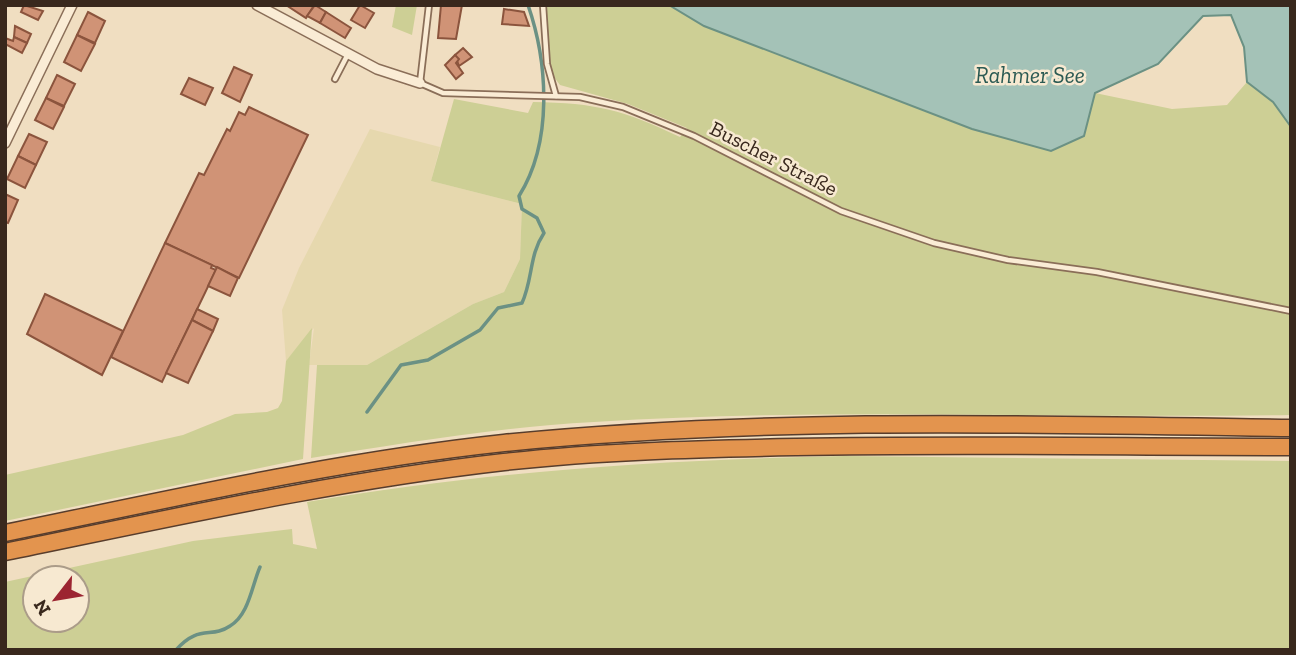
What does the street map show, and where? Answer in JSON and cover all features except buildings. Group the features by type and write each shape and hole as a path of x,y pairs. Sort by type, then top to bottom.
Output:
{"highway":[{"path":"5,533 326,469 464,448 594,435 949,426 1287,428"},
{"path":"5,552 320,489 432,471 570,456 684,449 833,446 1288,447"}],"street":[{"path":"5,143 72,5"},
{"name":"Buscher Straße","path":"257,5 377,69 420,83"}],"lane":[{"path":"420,83 429,5"},
{"path":"542,5 545,57 556,96"},
{"path":"335,79 348,54"},
{"name":"Buscher Straße","path":"420,83 443,93 580,97 647,115 841,211 934,243 1008,260 1097,272 1291,311"}],"shaded area":[{"path":"370,129 440,147 431,181 522,204 520,259 504,292 473,304 367,365 309,365 314,328 286,361 282,310 299,268"}],"green space":[{"path":"396,5 417,5 412,35 392,27"},
{"path":"546,5 669,5 704,26 972,129 1051,151 1084,136 1095,93 1172,109 1227,105 1247,82 1273,102 1291,127 1291,415 855,414 681,418 523,428 311,458 317,365 367,365 473,304 504,292 520,259 522,204 431,181 454,99 528,113 533,102 593,106 642,120 680,137 687,128 628,104 560,85 551,73"},
{"path":"312,328 303,459 5,521 5,475 183,435 235,414 267,412 278,408 282,401 286,361"},
{"path":"845,456 1291,461 1291,650 5,650 5,582 21,579 21,634 91,634 91,564 88,564 193,541 292,529 293,544 317,549 307,502 442,482 642,464"}],"water":[{"name":"Rahmer See","path":"669,5 1291,5 1291,127 1273,102 1247,82 1244,47 1231,15 1203,16 1158,64 1095,93 1084,136 1051,151 972,129 704,26"}],"waterway":[{"path":"367,412 401,365 428,360 480,330 498,308 522,303 536,250 544,233 537,218 522,209 519,196 538,152 544,102 540,52 528,5"},
{"path":"176,650 191,637 223,630 236,621 246,607 260,567"}]}
